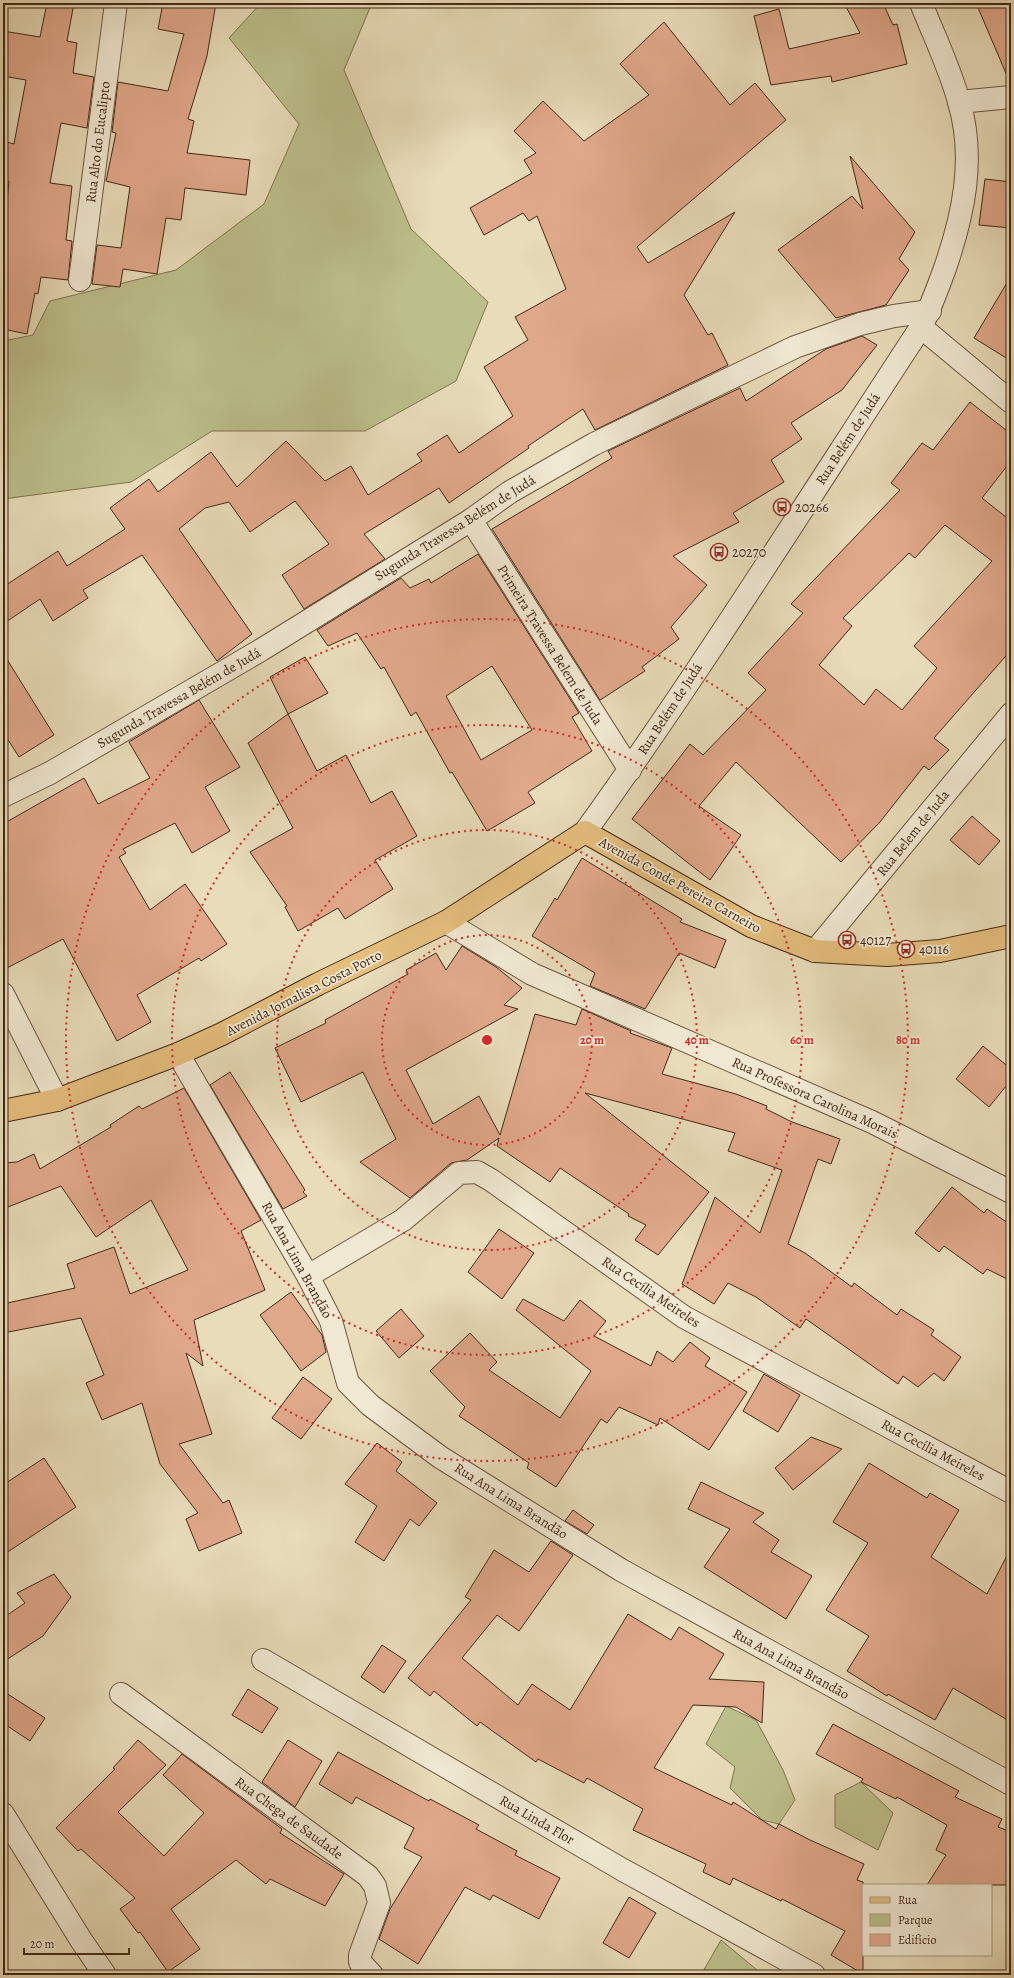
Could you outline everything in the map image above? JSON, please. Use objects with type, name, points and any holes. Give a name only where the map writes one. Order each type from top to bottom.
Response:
[{"type":"main road","name":"Avenida Conde Pereira Carneiro","points":[[585,832],[751,926],[815,952],[887,955],[940,951],[1011,936]]},
{"type":"main road","name":"Avenida Jornalista Costa Porto","points":[[3,1111],[57,1100],[178,1054],[222,1034],[318,984],[446,922],[585,832]]},
{"type":"street","name":"Rua Alto do Eucalipto","points":[[80,280],[116,3]]},
{"type":"street","name":"Rua Belém de Judá","points":[[585,832],[630,770],[925,319],[954,242],[965,194],[967,164],[960,102],[921,3]]},
{"type":"street","points":[[960,102],[1011,97]]},
{"type":"street","name":"Sugunda Travessa Belém de Judá","points":[[3,796],[50,773],[261,650],[471,520],[510,492],[594,444],[795,347],[860,324],[894,316],[925,319]]},
{"type":"street","points":[[925,319],[1011,402]]},
{"type":"street","name":"Primeira Travessa Belem de Juda","points":[[471,520],[630,770]]},
{"type":"street","name":"Rua Belem de Juda","points":[[815,952],[1011,714]]},
{"type":"street","name":"Rua Professora Carolina Morais","points":[[446,922],[532,974],[872,1122],[1011,1192]]},
{"type":"street","points":[[3,994],[57,1100]]},
{"type":"street","name":"Rua Ana Lima Brandão","points":[[178,1054],[308,1276],[331,1321],[348,1384],[370,1405],[440,1457],[621,1570],[1011,1784]]},
{"type":"street","name":"Rua Cecília Meireles","points":[[308,1276],[403,1220],[459,1173],[477,1172],[491,1180],[684,1317],[1011,1492]]},
{"type":"street","name":"Rua Linda Flor","points":[[263,1660],[623,1870],[814,1975]]},
{"type":"street","name":"Rua Chega de Saudade","points":[[121,1694],[368,1876],[375,1886],[379,1903],[360,1955],[360,1962],[372,1975]]},
{"type":"street","points":[[3,1814],[81,1940],[106,1975]]},
{"type":"green space","points":[[261,3],[372,3],[344,70],[411,229],[488,302],[456,381],[365,431],[212,431],[131,482],[3,499],[3,341],[33,335],[50,301],[176,270],[264,204],[299,124],[229,38]]},
{"type":"green space","points":[[726,1706],[756,1720],[783,1770],[795,1800],[779,1824],[762,1820],[730,1788],[735,1767],[706,1744]]},
{"type":"green space","points":[[861,1782],[893,1813],[878,1850],[835,1827],[835,1795]]},
{"type":"green space","points":[[721,1940],[757,1970],[754,1975],[701,1975]]},
{"type":"building","points":[[47,3],[74,3],[67,41],[77,43],[73,73],[94,77],[87,128],[61,123],[50,183],[72,186],[66,240],[72,241],[68,280],[41,277],[38,294],[35,293],[27,334],[3,329],[3,240],[9,181],[3,179],[3,141],[14,144],[26,80],[3,76],[3,31],[40,37]]},
{"type":"building","points":[[163,3],[216,3],[207,56],[188,119],[194,121],[187,153],[250,160],[246,195],[185,188],[181,220],[166,218],[157,274],[123,269],[120,287],[92,284],[97,245],[121,248],[130,187],[106,181],[116,133],[112,132],[118,82],[168,91],[184,34],[158,29]]},
{"type":"building","points":[[844,3],[883,3],[893,25],[897,24],[907,64],[832,82],[831,76],[771,85],[754,16],[779,9],[789,49],[860,33]]},
{"type":"building","points":[[976,3],[1011,3],[1011,85]]},
{"type":"building","points":[[664,22],[730,105],[755,83],[786,120],[637,247],[648,263],[735,212],[684,295],[708,335],[712,333],[728,365],[595,430],[583,409],[528,446],[529,448],[449,503],[439,488],[364,534],[385,559],[304,609],[282,575],[329,544],[295,501],[250,532],[229,502],[205,508],[179,529],[252,634],[217,661],[142,555],[83,590],[88,598],[53,621],[40,599],[3,624],[3,587],[58,551],[67,566],[125,529],[110,508],[149,479],[158,492],[211,452],[237,487],[286,441],[325,481],[351,466],[368,495],[422,461],[417,454],[447,435],[459,453],[513,416],[484,367],[528,340],[515,317],[566,289],[537,216],[529,221],[523,213],[484,235],[470,208],[532,173],[524,160],[536,153],[514,131],[543,101],[584,141],[649,95],[620,64]]},
{"type":"building","points":[[850,156],[915,232],[899,259],[909,270],[886,305],[836,318],[778,250],[852,196],[863,209]]},
{"type":"building","points":[[985,179],[1011,182],[1011,228],[979,225]]},
{"type":"building","points":[[1011,276],[1011,361],[974,338]]},
{"type":"building","points":[[862,336],[877,345],[842,390],[791,423],[802,439],[771,460],[784,482],[733,513],[739,522],[673,556],[707,585],[671,627],[679,639],[642,667],[645,671],[600,700],[492,529],[612,458],[608,451],[740,388],[746,401],[826,349]]},
{"type":"building","points":[[970,402],[1011,434],[1011,461],[982,498],[1011,521],[1011,650],[934,738],[949,750],[929,770],[924,766],[880,822],[841,862],[736,762],[699,806],[741,835],[710,880],[632,819],[690,744],[703,755],[766,690],[748,673],[803,613],[791,604],[900,490],[891,483],[922,443],[933,450]],"holes":[[[945,525],[992,561],[914,646],[937,668],[902,710],[876,689],[864,705],[819,665],[852,626],[843,618],[909,553],[915,558]]]},
{"type":"building","points":[[478,554],[579,713],[572,717],[592,751],[528,792],[535,803],[487,831],[452,772],[450,773],[416,712],[411,716],[384,667],[381,669],[357,633],[328,646],[317,630],[401,578],[410,588],[429,579],[431,583]],"holes":[[[492,666],[532,730],[481,760],[446,696]]]},
{"type":"building","points":[[3,653],[54,735],[19,757],[3,732]]},
{"type":"building","points":[[305,657],[328,693],[288,714],[270,677]]},
{"type":"building","points":[[199,700],[240,767],[205,787],[230,831],[192,853],[175,823],[123,849],[126,853],[119,857],[150,910],[185,884],[227,944],[201,961],[199,958],[137,995],[151,1022],[117,1041],[63,939],[3,970],[3,824],[84,778],[98,804],[150,778],[129,742]]},
{"type":"building","points":[[288,714],[317,771],[346,755],[371,803],[392,791],[417,836],[375,860],[393,889],[345,919],[338,908],[298,931],[285,907],[287,906],[250,852],[293,828],[248,743]]},
{"type":"building","points":[[972,816],[1000,841],[979,865],[950,840]]},
{"type":"building","points":[[582,858],[682,919],[680,922],[726,940],[715,968],[679,953],[645,1009],[590,986],[595,973],[532,936],[555,898],[557,900]]},
{"type":"building","points":[[462,946],[496,967],[522,988],[504,1005],[518,1009],[406,1070],[433,1124],[479,1096],[500,1135],[535,1014],[576,1025],[582,1009],[631,1031],[630,1033],[672,1048],[662,1074],[736,1094],[767,1106],[766,1109],[792,1122],[840,1139],[831,1164],[818,1159],[788,1244],[805,1253],[852,1287],[854,1283],[897,1315],[901,1309],[934,1330],[931,1335],[961,1357],[944,1381],[934,1373],[918,1387],[903,1376],[898,1384],[806,1319],[800,1328],[756,1297],[728,1283],[714,1304],[682,1284],[715,1197],[760,1233],[782,1170],[728,1151],[735,1133],[585,1093],[709,1192],[658,1255],[635,1240],[646,1225],[628,1216],[629,1214],[560,1168],[550,1182],[497,1146],[499,1138],[467,1160],[451,1163],[410,1198],[360,1162],[396,1139],[363,1072],[301,1102],[275,1048],[326,1023],[325,1020],[408,974],[406,970],[436,953],[446,970]]},
{"type":"building","points":[[983,1046],[1011,1069],[1011,1080],[989,1107],[956,1079]]},
{"type":"building","points":[[230,1072],[305,1190],[303,1192],[307,1196],[283,1209],[210,1085]]},
{"type":"building","points":[[184,1088],[261,1220],[241,1231],[265,1290],[194,1320],[203,1366],[186,1353],[212,1434],[179,1444],[223,1503],[229,1500],[242,1533],[199,1551],[186,1519],[198,1513],[160,1464],[142,1403],[102,1420],[86,1383],[104,1375],[81,1318],[3,1333],[3,1304],[75,1288],[67,1264],[114,1247],[130,1294],[188,1270],[151,1200],[96,1237],[61,1186],[3,1209],[3,1163],[17,1162],[34,1154],[40,1169],[111,1127],[110,1125],[139,1106],[142,1109]]},
{"type":"building","points":[[952,1187],[984,1213],[987,1209],[1011,1225],[1011,1281],[987,1269],[983,1274],[944,1246],[939,1252],[915,1233]]},
{"type":"building","points":[[499,1229],[534,1253],[502,1299],[468,1272]]},
{"type":"building","points":[[291,1292],[322,1335],[326,1352],[301,1371],[260,1315]]},
{"type":"building","points":[[523,1299],[564,1321],[580,1300],[606,1321],[594,1336],[651,1366],[657,1351],[673,1362],[690,1342],[710,1358],[705,1366],[747,1392],[709,1450],[660,1418],[658,1425],[619,1407],[607,1423],[601,1419],[556,1487],[527,1468],[529,1463],[459,1416],[465,1407],[430,1371],[470,1333],[497,1362],[489,1370],[560,1418],[591,1371],[516,1310]]},
{"type":"building","points":[[401,1309],[424,1336],[399,1358],[376,1331]]},
{"type":"building","points":[[764,1374],[800,1395],[778,1432],[743,1411]]},
{"type":"building","points":[[303,1377],[332,1399],[301,1439],[272,1418]]},
{"type":"building","points":[[811,1437],[842,1449],[793,1490],[775,1468]]},
{"type":"building","points":[[377,1443],[402,1462],[396,1471],[437,1503],[419,1526],[410,1519],[384,1561],[355,1542],[377,1506],[345,1484]]},
{"type":"building","points":[[44,1458],[76,1507],[3,1555],[3,1485]]},
{"type":"building","points":[[869,1463],[927,1498],[930,1493],[959,1510],[931,1557],[987,1594],[1011,1548],[1011,1722],[953,1688],[935,1720],[888,1694],[887,1696],[847,1671],[869,1636],[826,1610],[868,1543],[833,1522]]},
{"type":"building","points":[[701,1482],[764,1513],[753,1522],[779,1540],[771,1552],[812,1576],[786,1619],[704,1567],[730,1529],[688,1509]]},
{"type":"building","points":[[573,1510],[594,1525],[587,1534],[565,1521]]},
{"type":"building","points":[[551,1541],[573,1555],[519,1631],[497,1615],[462,1658],[518,1705],[532,1684],[570,1710],[628,1614],[671,1640],[679,1627],[724,1654],[709,1679],[764,1682],[762,1723],[736,1707],[693,1705],[654,1768],[732,1805],[733,1802],[776,1829],[779,1824],[810,1840],[864,1864],[857,1880],[863,1882],[863,1974],[831,1955],[845,1931],[782,1899],[781,1901],[733,1878],[730,1885],[703,1872],[706,1864],[633,1830],[643,1809],[587,1778],[584,1783],[538,1759],[536,1762],[480,1722],[477,1726],[434,1691],[430,1696],[408,1678],[471,1600],[465,1597],[494,1550],[529,1572]]},
{"type":"building","points":[[54,1574],[71,1597],[43,1636],[3,1662],[3,1618],[25,1603],[17,1593]]},
{"type":"building","points":[[382,1645],[406,1661],[384,1693],[361,1677]]},
{"type":"building","points":[[248,1689],[278,1708],[262,1733],[232,1715]]},
{"type":"building","points":[[3,1691],[45,1718],[30,1741],[3,1723]]},
{"type":"building","points":[[833,1724],[959,1791],[955,1797],[1002,1819],[998,1827],[1011,1832],[1011,1885],[928,1884],[946,1855],[936,1850],[947,1825],[897,1797],[896,1799],[861,1782],[863,1779],[816,1754]]},
{"type":"building","points":[[138,1740],[166,1765],[118,1812],[164,1856],[204,1813],[163,1775],[182,1754],[282,1829],[280,1833],[344,1874],[325,1906],[270,1879],[266,1884],[236,1860],[171,1909],[200,1949],[168,1972],[140,1932],[138,1933],[120,1909],[135,1898],[81,1849],[78,1851],[56,1828],[115,1769],[113,1768]]},
{"type":"building","points":[[288,1740],[322,1761],[295,1807],[262,1782]]},
{"type":"building","points":[[338,1752],[429,1801],[430,1799],[479,1825],[476,1829],[517,1851],[515,1855],[560,1878],[539,1919],[493,1895],[490,1900],[465,1887],[418,1964],[379,1939],[390,1909],[422,1857],[404,1848],[414,1828],[356,1797],[352,1804],[319,1784]]},
{"type":"building","points":[[629,1897],[656,1913],[629,1958],[603,1943]]},
{"type":"place","name":"20266","points":[[782,507]]},
{"type":"place","name":"20270","points":[[719,552]]},
{"type":"place","name":"40127","points":[[847,940]]},
{"type":"place","name":"40116","points":[[906,949]]}]
